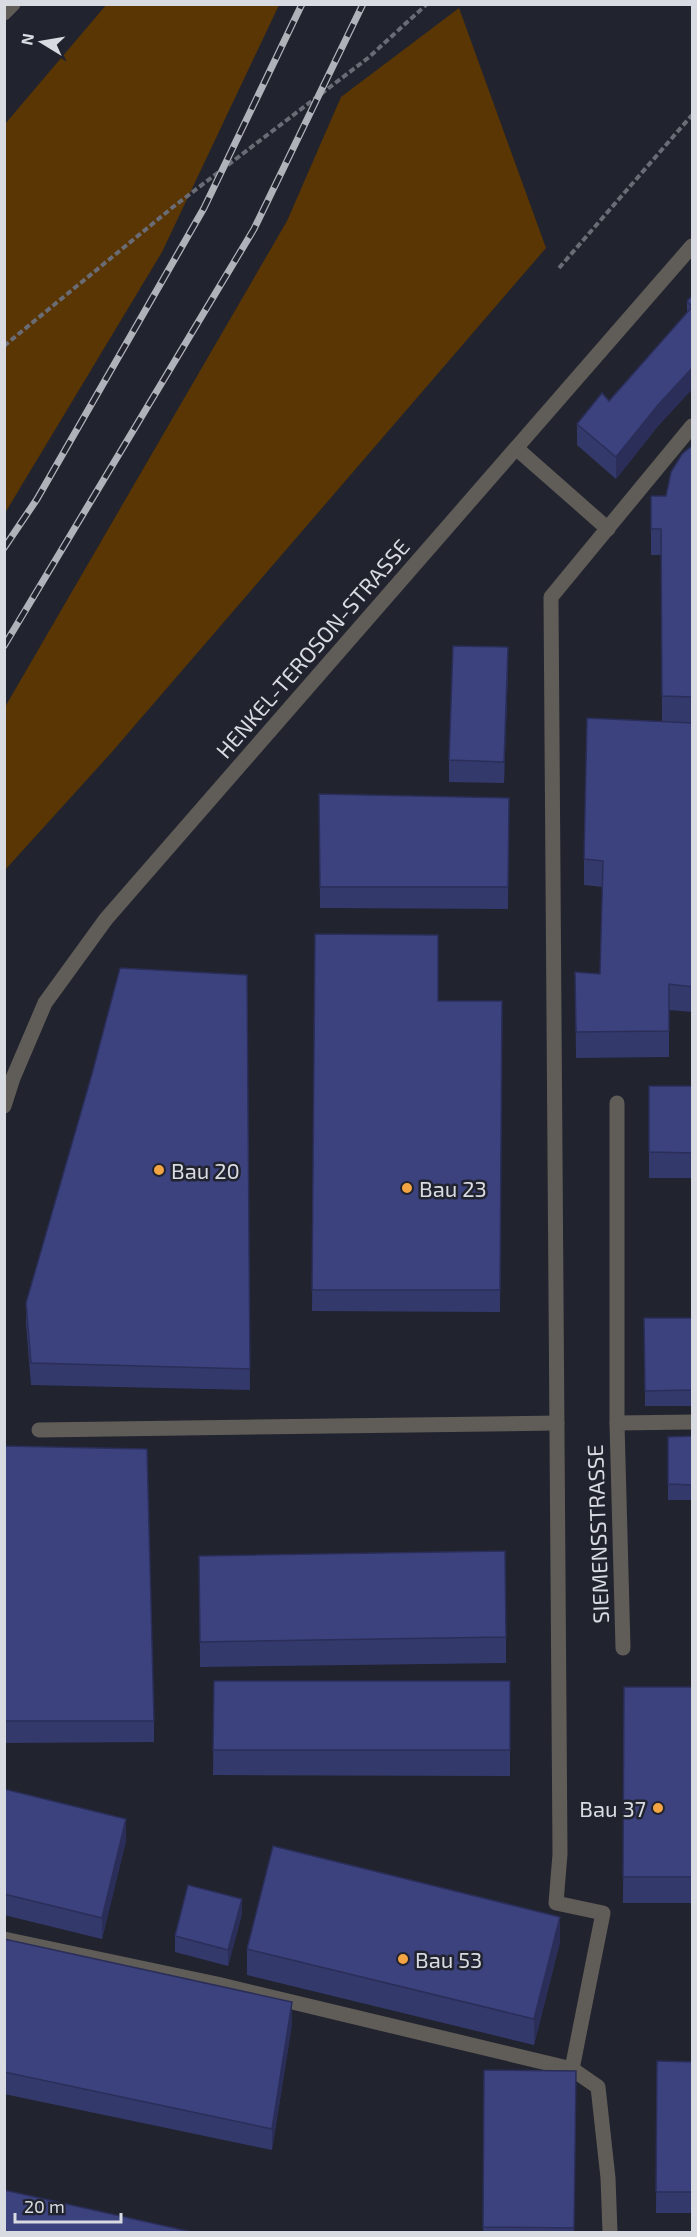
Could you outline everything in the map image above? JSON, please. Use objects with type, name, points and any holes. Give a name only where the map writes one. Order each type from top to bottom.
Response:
[{"type":"street","points":[[4,13],[13,4]]},
{"type":"street","name":"HENKEL-TEROSON-STRASSE","points":[[4,1106],[9,1079],[45,1003],[106,919],[693,246]]},
{"type":"street","points":[[572,2069],[603,1913],[556,1904],[560,1854],[551,597],[693,426]]},
{"type":"street","points":[[516,448],[608,528]]},
{"type":"street","points":[[617,1103],[617,1423]]},
{"type":"street","name":"SIEMENSSTRASSE","points":[[623,1648],[617,1423],[693,1422]]},
{"type":"street","points":[[39,1430],[557,1423]]},
{"type":"street","points":[[4,1939],[217,1984],[572,2069],[598,2087],[608,2178],[610,2232]]},
{"type":"path","points":[[4,346],[173,207],[368,58],[427,4]]},
{"type":"path","points":[[559,268],[693,115]]},
{"type":"shaded area","points":[[107,4],[279,5],[162,252],[5,513],[5,124]]},
{"type":"shaded area","points":[[459,8],[546,248],[111,753],[5,870],[5,707],[287,221],[341,97]]},
{"type":"building","points":[[693,295],[693,367],[658,405],[616,457],[577,424],[602,393],[609,401],[692,307],[687,301]]},
{"type":"building","points":[[693,445],[693,697],[662,696],[661,529],[651,529],[651,496],[666,496],[671,472],[682,454]]},
{"type":"building","points":[[453,646],[508,647],[504,762],[449,760]]},
{"type":"building","points":[[587,718],[693,723],[693,987],[669,984],[669,1031],[576,1032],[575,972],[600,974],[603,861],[584,859]]},
{"type":"building","points":[[319,794],[509,798],[508,887],[320,887]]},
{"type":"building","name":"Bau 23","points":[[315,934],[438,935],[438,1001],[502,1001],[500,1290],[312,1290]]},
{"type":"building","name":"Bau 20","points":[[120,968],[247,975],[250,1369],[31,1363],[26,1303]]},
{"type":"building","points":[[649,1086],[693,1086],[693,1153],[649,1152]]},
{"type":"building","points":[[644,1318],[693,1318],[693,1390],[645,1391]]},
{"type":"building","points":[[693,1436],[693,1485],[668,1484],[668,1437]]},
{"type":"building","points":[[4,1446],[147,1449],[154,1721],[4,1721]]},
{"type":"building","points":[[505,1551],[506,1637],[200,1642],[199,1556]]},
{"type":"building","points":[[214,1681],[510,1681],[510,1750],[213,1750]]},
{"type":"building","name":"Bau 37","points":[[624,1687],[693,1687],[693,1877],[623,1877]]},
{"type":"building","points":[[4,1789],[126,1819],[102,1918],[4,1894]]},
{"type":"building","name":"Bau 53","points":[[273,1846],[560,1917],[534,2019],[247,1949]]},
{"type":"building","points":[[188,1885],[242,1899],[228,1950],[175,1936]]},
{"type":"building","points":[[4,1939],[292,2002],[272,2129],[4,2072]]},
{"type":"building","points":[[657,2061],[693,2062],[693,2192],[656,2192]]},
{"type":"building","points":[[484,2070],[576,2071],[574,2228],[483,2227]]},
{"type":"building","points":[[4,2190],[192,2232],[4,2232]]},
{"type":"railway","points":[[4,548],[37,499],[204,208],[302,4]]},
{"type":"railway","points":[[4,646],[254,229],[363,4]]},
{"type":"place","name":"Bau 20","points":[[159,1170]]},
{"type":"place","name":"Bau 23","points":[[407,1188]]},
{"type":"place","name":"Bau 37","points":[[658,1808]]},
{"type":"place","name":"Bau 53","points":[[403,1959]]}]
